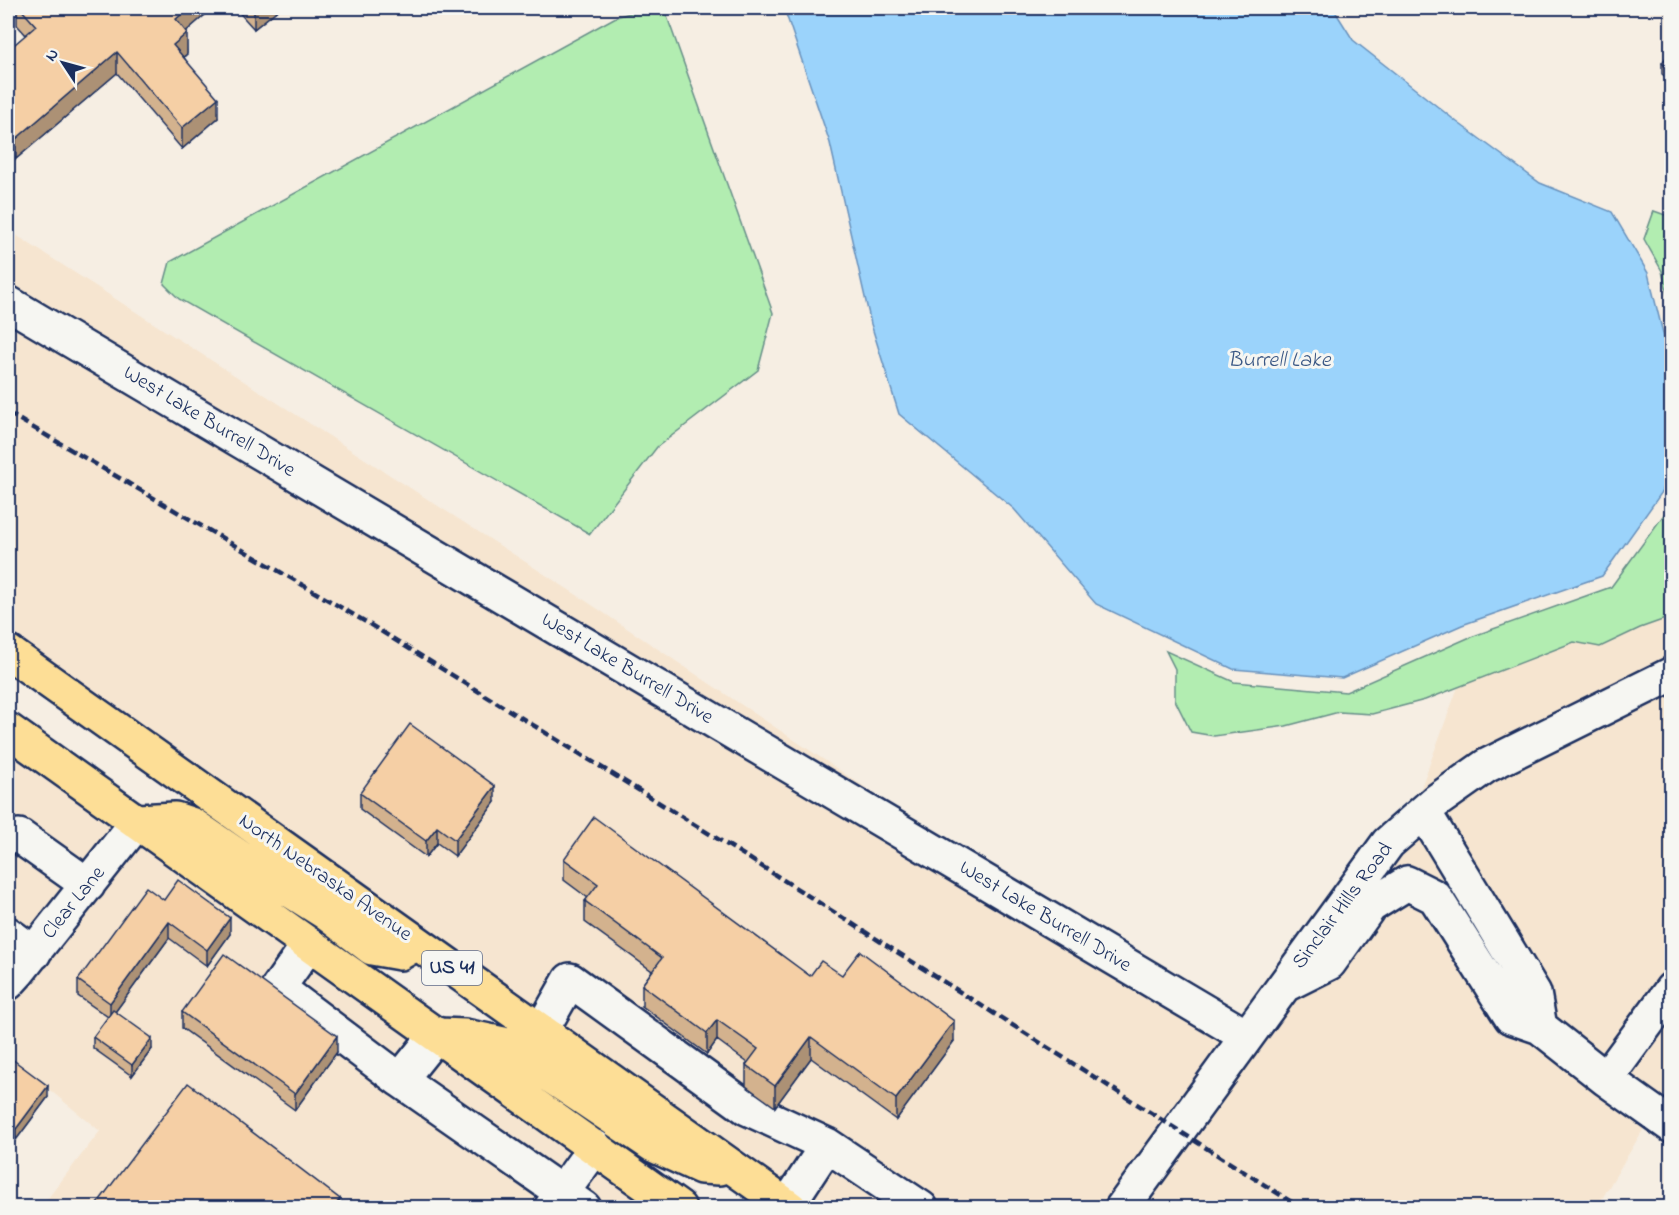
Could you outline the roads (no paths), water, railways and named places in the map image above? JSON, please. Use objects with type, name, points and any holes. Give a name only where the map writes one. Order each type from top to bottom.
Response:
[{"type":"main road","name":"North Nebraska Avenue","points":[[8,652],[788,1207]]},
{"type":"main road","points":[[8,730],[679,1208]]},
{"type":"main road","points":[[138,821],[175,819],[193,825],[326,913],[372,948],[400,953],[417,943]]},
{"type":"main road","points":[[436,1034],[465,1036],[503,1044],[653,1145],[701,1167],[734,1168]]},
{"type":"street","name":"West Lake Burrell Drive","points":[[8,303],[1246,1036]]},
{"type":"street","name":"Sinclair Hills Road","points":[[1127,1206],[1246,1036],[1388,843],[1424,812],[1486,766],[1671,674]]},
{"type":"street","points":[[1424,812],[1534,993],[1540,1027]]},
{"type":"street","name":"Clear Lane","points":[[8,983],[138,821]]},
{"type":"street","points":[[19,836],[88,885]]},
{"type":"street","points":[[1282,986],[1329,963],[1370,906],[1407,883],[1435,897],[1511,1017],[1540,1027],[1671,1126]]},
{"type":"street","points":[[8,934],[34,953]]},
{"type":"street","points":[[309,944],[278,988],[566,1203],[595,1147]]},
{"type":"street","points":[[541,1031],[570,980],[747,1108],[827,1145],[921,1208]]},
{"type":"street","points":[[1606,1079],[1671,989]]},
{"type":"street","points":[[400,1080],[436,1034]]},
{"type":"street","points":[[788,1207],[827,1145]]},
{"type":"water","name":"Burrell Lake","points":[[784,8],[1333,8],[1353,40],[1457,122],[1540,183],[1612,212],[1648,273],[1672,369],[1671,467],[1662,492],[1602,576],[1462,625],[1342,678],[1233,669],[1096,604],[1014,509],[899,414],[871,324],[830,143]]},
{"type":"railway","points":[[8,413],[366,622],[747,857],[1301,1208]]}]
